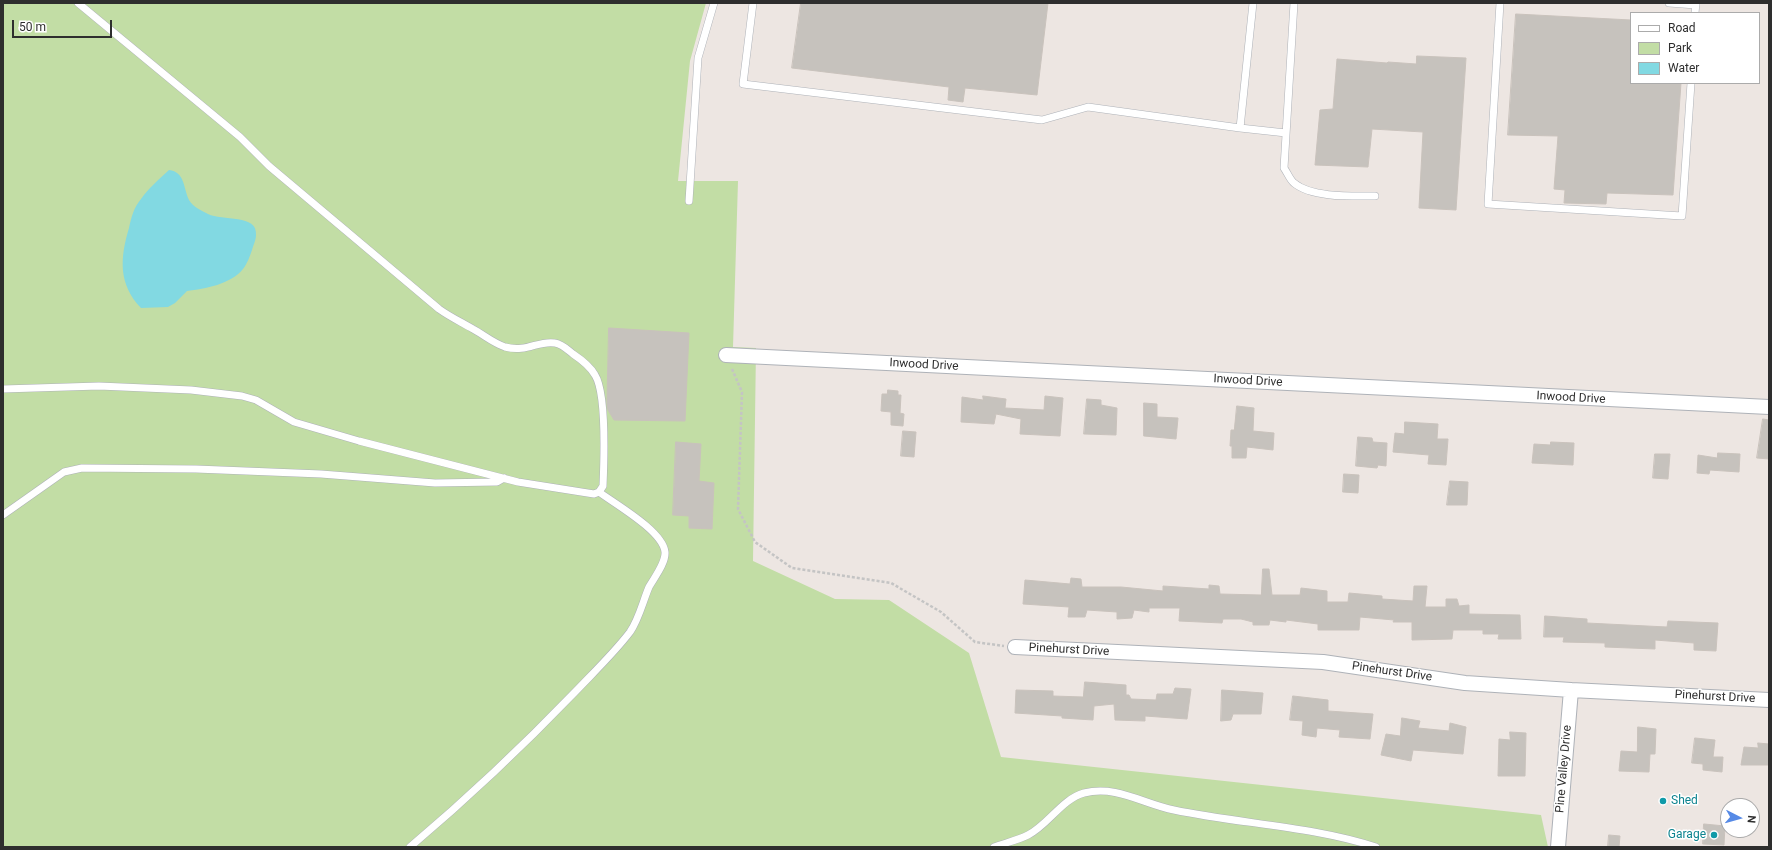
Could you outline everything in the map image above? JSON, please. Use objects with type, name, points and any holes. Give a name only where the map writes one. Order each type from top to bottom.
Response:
[{"type":"street","name":"Inwood Drive","points":[[726,355],[1769,407]]},
{"type":"street","name":"Pinehurst Drive","points":[[1016,647],[1322,662],[1465,683],[1769,700]]},
{"type":"street","name":"Pine Valley Drive","points":[[1558,847],[1571,690]]},
{"type":"lane","points":[[3,390],[41,387],[120,387],[210,392],[242,396],[256,400],[294,422],[385,448],[504,478],[557,489],[594,494],[599,492],[603,486],[602,399],[597,379],[585,362],[558,343],[546,342],[519,349],[495,343],[439,309],[269,166],[240,137],[78,3]]},
{"type":"lane","points":[[689,201],[698,58],[714,3]]},
{"type":"lane","points":[[753,3],[743,84],[1042,120],[1088,107],[1286,133]]},
{"type":"lane","points":[[1240,128],[1253,3]]},
{"type":"lane","points":[[1294,3],[1284,168],[1294,183],[1311,192],[1346,196],[1376,196]]},
{"type":"lane","points":[[1500,3],[1488,204],[1682,216],[1691,84]]},
{"type":"lane","points":[[1670,3],[1696,4]]},
{"type":"lane","points":[[3,515],[64,472],[82,468],[212,469],[321,474],[435,483],[497,482],[504,478]]},
{"type":"lane","points":[[410,847],[474,791],[542,726],[631,630],[645,595],[662,562],[665,552],[660,540],[647,527],[599,492]]},
{"type":"lane","points":[[994,847],[1029,835],[1072,799],[1082,794],[1106,791],[1123,793],[1173,810],[1353,839],[1376,847]]},
{"type":"path","points":[[726,355],[742,392],[738,509],[755,542],[792,568],[891,583],[941,612],[975,642],[1016,647]]},
{"type":"green space","points":[[3,3],[706,3],[690,61],[678,181],[738,181],[733,347],[756,348],[753,561],[835,599],[889,600],[969,653],[1001,757],[1541,815],[1548,847],[3,847]]},
{"type":"water","points":[[169,170],[174,171],[181,177],[189,200],[195,207],[214,216],[238,219],[251,224],[255,228],[256,239],[246,265],[232,278],[217,285],[187,291],[175,303],[168,307],[141,308],[128,290],[125,280],[123,260],[126,239],[136,206],[150,188]]},
{"type":"building","points":[[801,3],[1048,3],[1037,95],[965,88],[963,102],[948,100],[949,87],[792,68]]},
{"type":"building","points":[[1516,14],[1630,20],[1630,84],[1681,84],[1673,195],[1607,193],[1606,204],[1564,203],[1565,190],[1554,189],[1558,136],[1508,135]]},
{"type":"building","points":[[1417,56],[1466,58],[1456,210],[1419,208],[1423,132],[1372,129],[1368,167],[1315,165],[1320,110],[1333,109],[1337,59],[1416,64]]},
{"type":"building","points":[[609,328],[689,333],[685,421],[614,420],[608,410],[607,404]]},
{"type":"building","points":[[888,390],[898,391],[898,395],[901,395],[900,413],[904,414],[903,426],[891,425],[891,412],[881,411],[882,394],[887,394]]},
{"type":"building","points":[[983,396],[1006,399],[1005,408],[1044,410],[1045,396],[1063,398],[1060,436],[1020,434],[1021,419],[996,414],[994,424],[961,422],[962,397],[983,400]]},
{"type":"building","points":[[1087,399],[1101,400],[1101,405],[1117,408],[1116,435],[1084,434]]},
{"type":"building","points":[[1144,403],[1157,404],[1157,417],[1178,418],[1176,439],[1144,436]]},
{"type":"building","points":[[1237,406],[1254,408],[1253,431],[1274,433],[1273,450],[1247,447],[1246,458],[1232,458],[1232,446],[1230,446],[1231,430],[1234,430]]},
{"type":"building","points":[[1763,419],[1769,420],[1769,459],[1757,458]]},
{"type":"building","points":[[1405,422],[1438,424],[1437,439],[1448,439],[1446,465],[1428,464],[1429,455],[1393,452],[1395,433],[1404,434]]},
{"type":"building","points":[[903,431],[916,432],[914,457],[901,456]]},
{"type":"building","points":[[1358,437],[1372,438],[1373,442],[1387,443],[1386,466],[1378,465],[1377,468],[1356,466]]},
{"type":"building","points":[[676,442],[701,444],[699,481],[714,483],[712,529],[689,528],[689,516],[673,515]]},
{"type":"building","points":[[1551,442],[1574,443],[1573,465],[1532,463],[1534,444],[1550,445]]},
{"type":"building","points":[[1718,453],[1740,454],[1739,472],[1710,470],[1709,474],[1697,473],[1698,455],[1717,458]]},
{"type":"building","points":[[1655,454],[1670,454],[1668,479],[1653,478]]},
{"type":"building","points":[[1344,474],[1359,475],[1358,493],[1343,492]]},
{"type":"building","points":[[1450,481],[1468,482],[1467,505],[1447,505]]},
{"type":"building","points":[[1263,569],[1269,569],[1272,595],[1300,595],[1301,588],[1327,591],[1327,602],[1348,602],[1349,593],[1382,596],[1382,599],[1413,601],[1414,586],[1427,586],[1425,607],[1446,607],[1446,599],[1457,599],[1459,606],[1469,605],[1469,614],[1520,615],[1521,639],[1498,639],[1499,634],[1483,634],[1483,630],[1453,630],[1452,639],[1412,640],[1412,622],[1393,622],[1394,620],[1360,617],[1359,630],[1318,630],[1318,624],[1286,620],[1286,622],[1270,620],[1269,625],[1253,625],[1253,622],[1241,619],[1223,619],[1222,623],[1179,621],[1180,608],[1149,608],[1149,612],[1134,610],[1132,618],[1117,619],[1117,612],[1087,610],[1085,617],[1068,617],[1069,607],[1023,604],[1025,580],[1070,584],[1071,578],[1081,579],[1082,587],[1121,587],[1163,591],[1163,586],[1209,589],[1209,585],[1219,586],[1220,594],[1261,595]]},
{"type":"building","points":[[1545,616],[1587,619],[1587,623],[1667,627],[1668,621],[1718,623],[1716,651],[1694,650],[1694,643],[1655,640],[1655,649],[1605,647],[1605,643],[1563,642],[1564,637],[1544,637]]},
{"type":"building","points":[[1085,682],[1126,685],[1126,695],[1129,695],[1131,699],[1156,700],[1157,694],[1173,694],[1175,688],[1191,689],[1187,719],[1145,716],[1145,721],[1115,720],[1114,704],[1094,706],[1093,720],[1062,718],[1062,716],[1015,713],[1016,690],[1053,691],[1053,696],[1083,697]]},
{"type":"building","points":[[1222,690],[1263,693],[1261,714],[1233,714],[1231,720],[1221,721]]},
{"type":"building","points":[[1293,696],[1328,700],[1328,711],[1373,714],[1370,739],[1339,737],[1340,730],[1317,728],[1316,737],[1302,735],[1303,721],[1290,720]]},
{"type":"building","points":[[1402,718],[1420,721],[1418,728],[1449,731],[1450,723],[1466,727],[1463,754],[1413,750],[1411,761],[1381,755],[1386,734],[1400,736]]},
{"type":"building","points":[[1638,727],[1656,729],[1655,754],[1650,754],[1649,772],[1619,771],[1621,751],[1637,752]]},
{"type":"building","points":[[1510,732],[1526,733],[1525,776],[1498,776],[1499,739],[1510,740]]},
{"type":"building","points":[[1695,738],[1715,740],[1713,757],[1723,757],[1722,772],[1703,770],[1703,764],[1692,763]]},
{"type":"building","points":[[1758,743],[1769,744],[1769,765],[1741,765],[1744,747],[1758,748]]},
{"type":"building","name":"Garage","points":[[1704,824],[1720,826],[1720,838],[1724,838],[1724,845],[1703,844]]},
{"type":"building","points":[[1609,835],[1620,836],[1619,847],[1608,847]]},
{"type":"place","name":"Shed","points":[[1663,801]]},
{"type":"place","name":"Garage","points":[[1714,835]]}]
